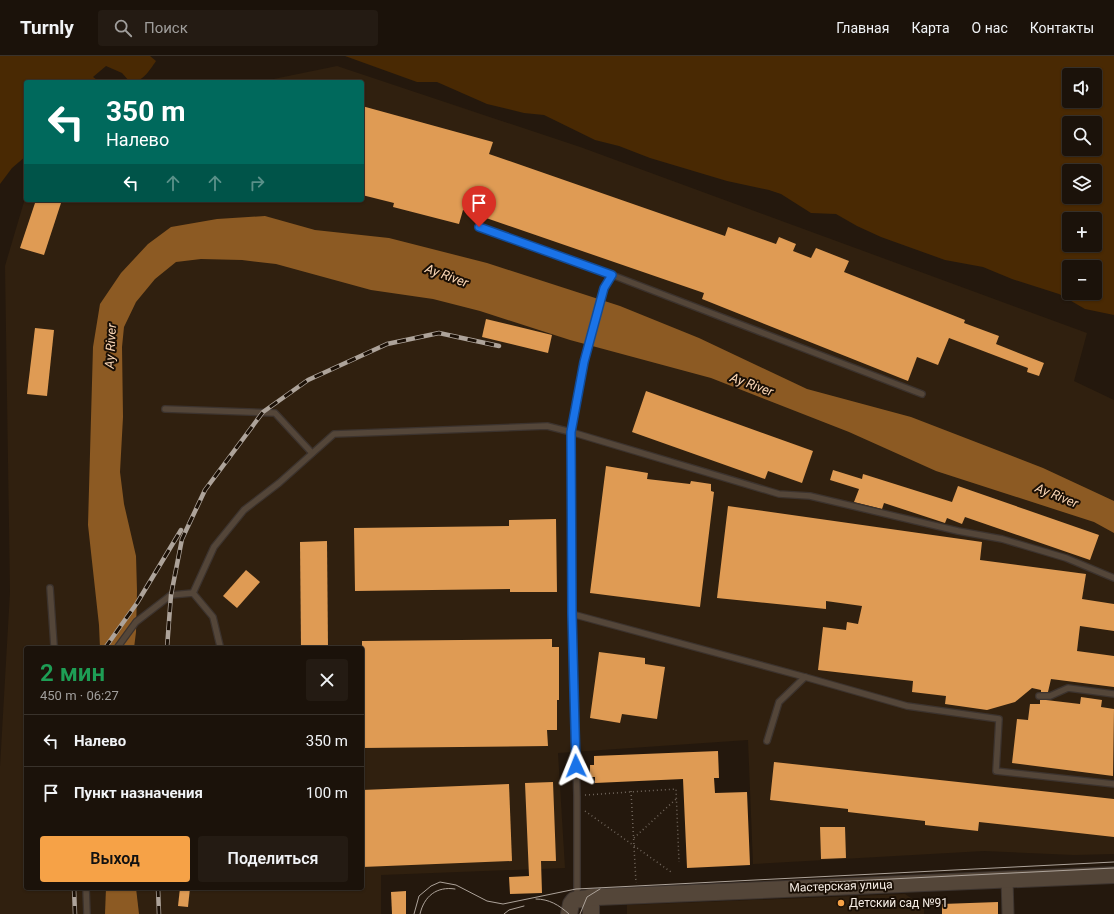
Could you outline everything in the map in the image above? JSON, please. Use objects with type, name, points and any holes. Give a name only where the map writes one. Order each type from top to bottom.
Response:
[{"type":"main road","name":"Мастерская улица","points":[[577,903],[635,895],[1114,875]]},
{"type":"main road","points":[[577,903],[592,914]]},
{"type":"street","points":[[1007,879],[1008,914]]},
{"type":"lane","points":[[479,227],[612,275],[922,394]]},
{"type":"lane","points":[[577,903],[577,796],[572,614],[571,432],[584,362],[604,288],[612,275]]},
{"type":"lane","points":[[165,409],[275,413],[312,453]]},
{"type":"lane","points":[[193,593],[214,547],[244,510],[279,483],[334,434],[547,426],[779,494],[810,496],[958,531],[1002,539],[1066,558],[1114,578]]},
{"type":"lane","points":[[50,588],[54,646]]},
{"type":"lane","points":[[118,646],[136,622],[171,594],[193,593]]},
{"type":"lane","points":[[193,593],[213,617],[220,646]]},
{"type":"lane","points":[[572,614],[907,706],[999,719],[996,771],[1114,784]]},
{"type":"lane","points":[[767,741],[779,702],[805,677]]},
{"type":"lane","points":[[1039,696],[1050,696],[1068,688],[1114,694]]},
{"type":"lane","points":[[86,890],[87,914]]},
{"type":"path","points":[[577,796],[676,789],[679,862]]},
{"type":"path","points":[[631,791],[635,895]]},
{"type":"path","points":[[634,838],[676,799]]},
{"type":"path","points":[[577,806],[671,872]]},
{"type":"shaded area","points":[[0,56],[150,56],[156,61],[139,80],[128,80],[122,73],[106,66],[93,77],[97,80],[24,80],[24,158],[12,168],[0,184]]},
{"type":"shaded area","points":[[345,56],[1114,56],[1114,315],[1085,309],[1069,300],[1102,300],[1102,260],[1062,260],[1062,296],[1012,279],[983,267],[945,260],[881,237],[836,214],[811,213],[781,194],[727,181],[650,158],[619,146],[595,140],[544,115],[524,113],[487,104],[437,82],[417,82]]},
{"type":"shaded area","points":[[337,66],[583,148],[1087,333],[1074,381],[1114,400],[1114,854],[1074,855],[984,851],[753,864],[748,740],[558,753],[565,868],[381,875],[381,914],[0,914],[0,767],[10,592],[5,266],[24,202],[364,202],[364,80],[269,80]]},
{"type":"shaded area","name":"Детский сад №91","points":[[905,894],[924,907],[924,914],[627,914],[627,905]]},
{"type":"water","name":"Ay River","points":[[265,216],[315,230],[389,238],[487,263],[620,306],[699,338],[807,389],[911,417],[1043,468],[1114,501],[1114,533],[1094,522],[936,471],[849,432],[711,378],[570,340],[480,311],[433,299],[371,290],[276,264],[242,260],[201,259],[176,262],[155,279],[136,302],[124,327],[122,347],[123,417],[120,472],[124,504],[136,556],[136,632],[134,646],[100,646],[88,525],[93,347],[100,304],[121,273],[148,244],[171,227],[217,219]]},
{"type":"water","points":[[106,890],[136,890],[139,914],[105,914]]},
{"type":"building","points":[[364,107],[493,142],[489,154],[725,236],[728,227],[776,244],[779,237],[796,244],[793,251],[811,258],[816,248],[849,261],[844,272],[965,320],[964,323],[999,336],[996,344],[1044,363],[1039,376],[1027,372],[1028,368],[949,338],[938,365],[917,357],[908,381],[702,299],[704,293],[463,210],[459,224],[393,207],[394,203],[364,196]]},
{"type":"building","points":[[35,202],[61,202],[44,255],[20,248]]},
{"type":"building","points":[[486,319],[552,335],[548,353],[482,337]]},
{"type":"building","points":[[35,328],[54,330],[47,396],[27,394]]},
{"type":"building","points":[[646,391],[813,451],[802,483],[768,471],[765,479],[632,432]]},
{"type":"building","points":[[606,466],[648,473],[647,479],[690,484],[691,481],[711,484],[711,491],[714,492],[700,607],[590,593]]},
{"type":"building","points":[[833,470],[862,479],[863,474],[952,502],[958,486],[1099,535],[1090,560],[965,517],[962,524],[947,518],[945,523],[884,503],[882,509],[854,502],[859,489],[830,480]]},
{"type":"building","points":[[728,506],[982,542],[980,560],[1086,574],[1082,599],[1114,604],[1114,631],[1080,626],[1077,651],[1114,656],[1114,687],[1051,679],[1048,692],[1041,692],[1041,690],[1032,688],[1015,702],[987,710],[945,704],[946,696],[912,692],[913,681],[818,670],[823,627],[846,630],[847,622],[858,624],[862,606],[826,601],[826,609],[717,598]]},
{"type":"building","points":[[556,519],[557,592],[510,592],[510,589],[355,591],[354,528],[509,526],[509,520]]},
{"type":"building","points":[[327,541],[328,646],[301,646],[300,542]]},
{"type":"building","points":[[246,570],[260,582],[237,608],[223,596]]},
{"type":"building","points":[[552,639],[552,647],[559,647],[559,700],[557,700],[557,730],[547,730],[548,746],[364,748],[364,646],[362,646],[362,641]]},
{"type":"building","points":[[599,652],[645,658],[645,664],[665,667],[657,719],[622,714],[620,723],[590,718]]},
{"type":"building","points":[[1081,697],[1102,700],[1101,707],[1114,709],[1113,776],[1012,763],[1017,719],[1028,720],[1030,704],[1040,704],[1040,700],[1046,700],[1080,704]]},
{"type":"building","points":[[718,751],[719,778],[714,778],[715,793],[747,792],[750,865],[687,868],[683,779],[595,783],[595,777],[590,777],[590,765],[594,765],[594,756]]},
{"type":"building","points":[[774,762],[1114,799],[1114,837],[979,822],[978,831],[925,825],[925,821],[848,812],[848,809],[770,800]]},
{"type":"building","points":[[553,782],[556,861],[541,861],[542,893],[510,894],[509,877],[529,876],[525,783]]},
{"type":"building","points":[[509,784],[512,861],[364,867],[364,790]]},
{"type":"building","points":[[820,827],[845,827],[846,858],[821,859]]},
{"type":"building","points":[[180,890],[190,890],[188,907],[178,906]]},
{"type":"building","points":[[406,891],[406,914],[392,914],[391,892]]},
{"type":"building","points":[[998,902],[998,914],[942,914],[942,904]]},
{"type":"tram line","points":[[414,914],[419,896],[431,886],[440,882],[456,885],[487,901],[503,904],[576,889],[1114,862]]},
{"type":"tram line","points":[[830,882],[1114,868]]},
{"type":"tram line","points":[[420,914],[425,902],[432,894],[442,889],[455,889]]},
{"type":"tram line","points":[[580,914],[587,897],[600,889]]},
{"type":"tram line","points":[[536,899],[554,903],[569,914]]},
{"type":"tram line","points":[[504,914],[509,910],[524,906]]},
{"type":"railway","points":[[167,646],[171,595],[182,539],[205,490],[263,412],[308,380],[387,344],[439,333],[499,346]]},
{"type":"railway","points":[[106,646],[137,603],[181,530]]},
{"type":"railway","points":[[74,890],[75,914]]},
{"type":"railway","points":[[158,890],[159,914]]},
{"type":"place","name":"Детский сад №91","points":[[841,903]]},
{"type":"route","points":[[479,227],[612,275],[604,288],[584,362],[571,432],[572,614],[576,766]]}]
